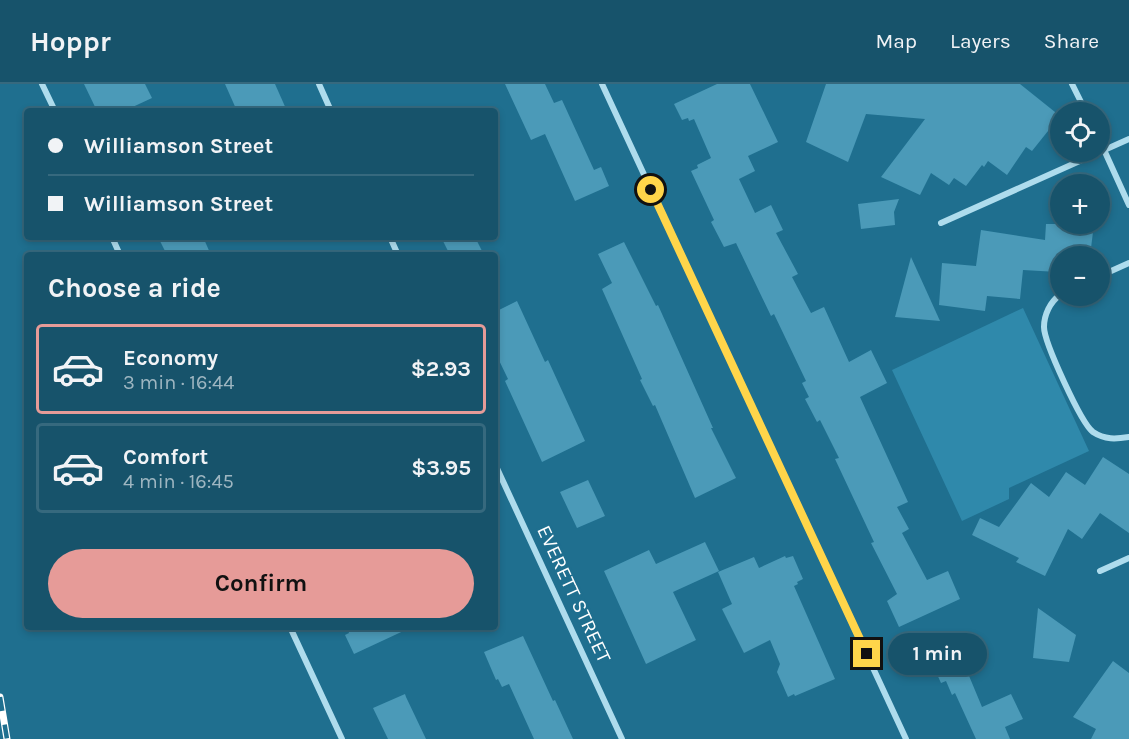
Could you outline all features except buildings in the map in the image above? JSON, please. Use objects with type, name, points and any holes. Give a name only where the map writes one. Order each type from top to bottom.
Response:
[{"type":"street","points":[[42,84],[54,108]]},
{"type":"street","points":[[319,84],[331,108]]},
{"type":"street","points":[[602,84],[906,739]]},
{"type":"street","points":[[1072,84],[1081,102]]},
{"type":"street","points":[[1110,148],[1129,139]]},
{"type":"street","points":[[941,223],[1079,162]]},
{"type":"street","points":[[1109,162],[1129,205]]},
{"type":"street","points":[[1110,272],[1129,263]]},
{"type":"street","points":[[1051,306],[1047,312],[1044,328],[1047,343],[1081,415],[1092,431],[1110,439],[1129,437]]},
{"type":"street","name":"EVERETT STREET","points":[[498,470],[622,739]]},
{"type":"street","points":[[1100,571],[1129,558]]},
{"type":"street","points":[[291,630],[342,739]]},
{"type":"shaded area","points":[[1023,308],[1089,451],[1009,488],[1009,499],[962,521],[892,370]]},
{"type":"railway","points":[[0,697],[7,739]]},
{"type":"route","points":[[651,190],[867,654]]}]
